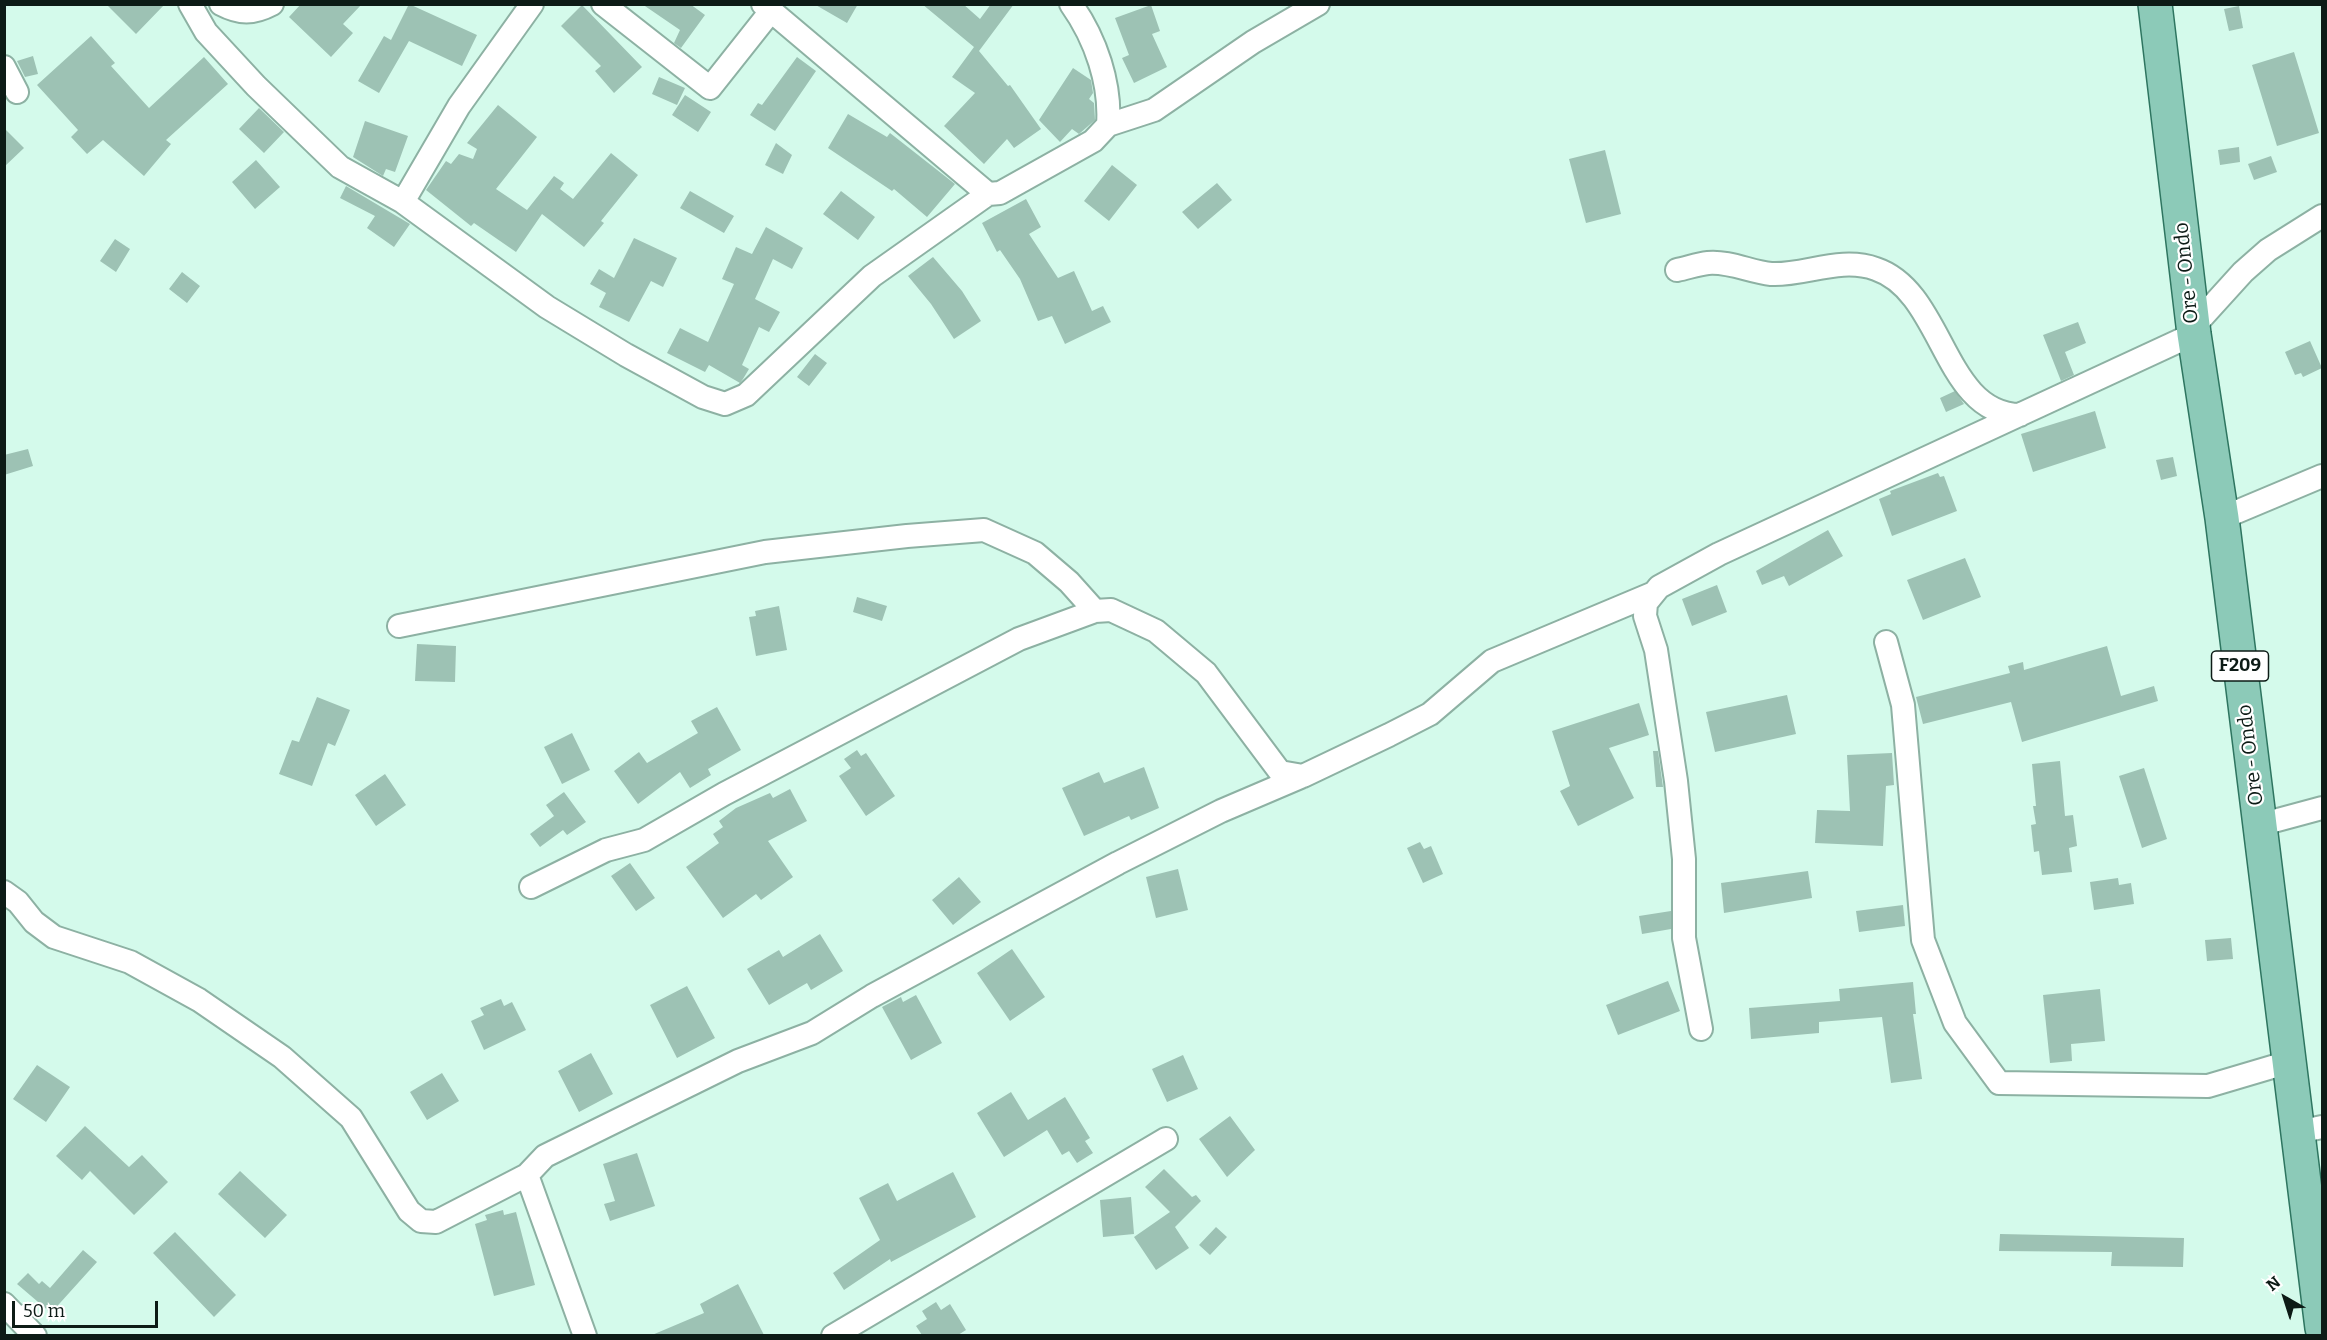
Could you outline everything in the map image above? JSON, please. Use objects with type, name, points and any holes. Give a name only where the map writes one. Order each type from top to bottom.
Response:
[{"type":"main road","name":"Ore - Ondo","points":[[2155,4],[2194,330],[2222,518],[2289,1062],[2310,1129],[2322,1328]]},
{"type":"street","points":[[190,4],[213,39],[256,86],[340,167],[403,202],[547,307],[626,355],[703,397],[725,404],[746,395],[872,276],[988,194],[1000,193],[1093,141],[1108,125],[1154,110],[1253,42],[1318,4]]},
{"type":"street","points":[[221,4],[236,12],[255,12],[272,4]]},
{"type":"street","points":[[403,202],[459,106],[532,4]]},
{"type":"street","points":[[603,4],[710,88],[767,8],[988,194]]},
{"type":"street","points":[[1071,4],[1080,17],[1100,62],[1109,100],[1108,125]]},
{"type":"street","points":[[4,67],[17,92]]},
{"type":"street","points":[[1701,1029],[1684,938],[1684,859],[1676,781],[1656,650],[1645,616],[1646,603],[1659,587],[1719,554],[2020,415],[2194,330],[2243,272],[2268,250],[2322,216]]},
{"type":"street","points":[[1677,270],[1710,262],[1773,274],[1850,265],[1876,269],[1901,283],[1921,306],[1956,372],[1970,389],[1987,404],[2005,415],[2020,415]]},
{"type":"street","points":[[2222,518],[2322,476]]},
{"type":"street","points":[[399,626],[765,552],[984,530],[1035,553],[1070,582],[1095,611]]},
{"type":"street","points":[[4,892],[18,902],[34,922],[54,937],[130,962],[199,1000],[282,1057],[351,1118],[409,1211],[421,1221],[436,1222],[527,1175],[544,1156],[738,1061],[812,1033],[872,996],[1119,863],[1221,811],[1303,776],[1430,714],[1492,662],[1654,593]]},
{"type":"street","points":[[531,887],[606,850],[644,840],[734,789],[1018,639],[1095,611],[1111,610],[1156,632],[1206,673],[1280,772],[1303,776]]},
{"type":"street","points":[[1886,642],[1903,705],[1923,940],[1955,1023],[1999,1083],[2208,1086],[2289,1062]]},
{"type":"street","points":[[2259,825],[2322,808]]},
{"type":"street","points":[[833,1335],[1166,1139]]},
{"type":"street","points":[[527,1175],[585,1335]]},
{"type":"street","points":[[4,1304],[35,1335]]},
{"type":"building","points":[[106,4],[165,4],[136,34]]},
{"type":"building","points":[[301,4],[362,4],[343,24],[353,33],[331,57],[289,17]]},
{"type":"building","points":[[409,4],[477,35],[462,66],[409,41],[379,93],[358,81],[384,36],[391,40]]},
{"type":"building","points":[[642,4],[690,4],[705,15],[681,48],[674,43],[680,30]]},
{"type":"building","points":[[814,4],[858,4],[847,23]]},
{"type":"building","points":[[922,4],[963,4],[980,19],[991,4],[1014,4],[979,51],[1008,86],[1010,85],[1041,129],[1014,148],[1007,139],[984,164],[944,126],[975,93],[952,77],[974,47]]},
{"type":"building","points":[[582,5],[642,67],[614,93],[595,71],[601,66],[561,26]]},
{"type":"building","points":[[1151,5],[1160,31],[1152,34],[1167,67],[1134,83],[1122,58],[1129,55],[1115,18]]},
{"type":"building","points":[[2239,6],[2243,28],[2229,31],[2224,9]]},
{"type":"building","points":[[91,36],[115,63],[111,66],[149,108],[204,57],[228,84],[166,140],[171,144],[144,176],[103,140],[87,154],[71,137],[78,130],[37,85]]},
{"type":"building","points":[[2294,52],[2319,133],[2277,146],[2252,65]]},
{"type":"building","points":[[33,56],[38,74],[25,77],[17,61]]},
{"type":"building","points":[[797,57],[816,71],[775,131],[750,115],[758,103],[762,105]]},
{"type":"building","points":[[1073,68],[1091,80],[1093,93],[1089,99],[1094,103],[1095,120],[1079,134],[1072,129],[1060,142],[1039,120]]},
{"type":"building","points":[[659,77],[685,88],[677,105],[652,94]]},
{"type":"building","points":[[685,95],[711,112],[698,132],[672,115]]},
{"type":"building","points":[[498,105],[537,137],[496,189],[527,210],[554,176],[564,183],[560,189],[573,199],[611,153],[638,175],[601,221],[604,223],[584,247],[542,214],[516,252],[474,223],[471,226],[426,190],[446,161],[451,164],[459,154],[473,159],[477,149],[467,143]]},
{"type":"building","points":[[259,108],[284,132],[264,153],[239,129]]},
{"type":"building","points":[[848,114],[887,137],[890,133],[955,184],[927,217],[894,189],[892,191],[828,148]]},
{"type":"building","points":[[365,121],[408,136],[395,172],[386,169],[383,176],[353,157]]},
{"type":"building","points":[[4,128],[24,148],[4,167]]},
{"type":"building","points":[[776,143],[792,155],[783,174],[765,165]]},
{"type":"building","points":[[2239,147],[2240,162],[2220,165],[2218,150]]},
{"type":"building","points":[[1605,150],[1621,214],[1586,223],[1569,159]]},
{"type":"building","points":[[2271,156],[2277,172],[2254,180],[2248,164]]},
{"type":"building","points":[[256,160],[280,187],[255,209],[232,182]]},
{"type":"building","points":[[1112,165],[1137,185],[1109,221],[1084,201]]},
{"type":"building","points":[[1217,183],[1232,200],[1198,229],[1182,212]]},
{"type":"building","points":[[346,186],[410,224],[394,247],[367,228],[375,216],[340,198]]},
{"type":"building","points":[[690,191],[734,216],[724,233],[680,208]]},
{"type":"building","points":[[841,191],[875,217],[858,240],[823,214]]},
{"type":"building","points":[[1026,199],[1041,227],[1029,234],[1058,278],[1074,271],[1092,311],[1103,306],[1111,322],[1065,344],[1052,316],[1038,321],[1020,279],[1000,250],[997,252],[982,223]]},
{"type":"building","points":[[766,227],[803,248],[792,269],[773,259],[755,299],[780,312],[769,332],[759,327],[742,365],[749,369],[740,383],[709,365],[705,372],[667,353],[680,328],[708,342],[734,284],[722,279],[736,247],[752,254]]},
{"type":"building","points":[[634,238],[677,258],[663,287],[651,281],[629,322],[599,307],[606,293],[590,284],[599,269],[614,278]]},
{"type":"building","points":[[115,239],[130,249],[116,272],[100,261]]},
{"type":"building","points":[[933,257],[962,291],[981,321],[954,339],[931,304],[908,276]]},
{"type":"building","points":[[182,272],[200,286],[187,303],[169,289]]},
{"type":"building","points":[[2078,322],[2086,343],[2065,352],[2074,375],[2061,381],[2043,335]]},
{"type":"building","points":[[2310,341],[2322,368],[2303,377],[2301,373],[2295,375],[2285,352]]},
{"type":"building","points":[[815,354],[827,363],[809,386],[797,377]]},
{"type":"building","points":[[1955,391],[1964,404],[1946,412],[1940,398]]},
{"type":"building","points":[[2095,411],[2106,448],[2033,472],[2021,434]]},
{"type":"building","points":[[28,449],[33,466],[4,475],[4,455]]},
{"type":"building","points":[[2173,457],[2177,476],[2161,480],[2156,460]]},
{"type":"building","points":[[1938,473],[1940,477],[1944,476],[1957,511],[1892,536],[1879,499],[1891,494],[1890,491]]},
{"type":"building","points":[[1828,530],[1843,556],[1789,586],[1784,576],[1762,585],[1756,571]]},
{"type":"building","points":[[1965,558],[1981,597],[1923,620],[1907,580]]},
{"type":"building","points":[[1717,585],[1727,612],[1692,626],[1682,599]]},
{"type":"building","points":[[857,597],[887,606],[882,621],[853,612]]},
{"type":"building","points":[[779,606],[787,650],[756,656],[749,617],[756,616],[755,611]]},
{"type":"building","points":[[417,644],[456,646],[455,682],[415,681]]},
{"type":"building","points":[[2107,646],[2121,696],[2154,686],[2158,701],[2022,742],[2011,702],[1923,724],[1916,697],[2010,673],[2008,666],[2023,662],[2024,670]]},
{"type":"building","points":[[1787,695],[1796,734],[1715,752],[1706,712]]},
{"type":"building","points":[[317,697],[350,710],[335,746],[328,743],[312,786],[279,774],[292,740],[299,742]]},
{"type":"building","points":[[1639,703],[1649,735],[1609,748],[1634,798],[1578,826],[1560,791],[1570,786],[1552,731]]},
{"type":"building","points":[[717,707],[741,750],[708,769],[711,775],[690,788],[680,772],[638,804],[614,771],[639,752],[647,763],[698,733],[691,721]]},
{"type":"building","points":[[572,733],[590,770],[562,784],[544,747]]},
{"type":"building","points":[[857,750],[861,756],[866,753],[895,796],[866,816],[839,776],[851,768],[844,759]]},
{"type":"building","points":[[1653,751],[1658,751],[1663,787],[1656,787]]},
{"type":"building","points":[[1892,753],[1894,785],[1886,786],[1883,846],[1815,843],[1817,810],[1850,811],[1847,755]]},
{"type":"building","points":[[2060,761],[2065,816],[2073,815],[2077,846],[2069,848],[2072,872],[2042,875],[2039,851],[2034,852],[2031,825],[2036,824],[2032,764]]},
{"type":"building","points":[[1144,767],[1159,808],[1131,820],[1129,816],[1084,836],[1062,788],[1099,772],[1104,783]]},
{"type":"building","points":[[2144,768],[2167,839],[2142,848],[2119,776]]},
{"type":"building","points":[[385,774],[406,805],[376,826],[355,795]]},
{"type":"building","points":[[790,789],[807,821],[768,841],[793,877],[761,900],[756,894],[723,918],[686,867],[719,843],[713,834],[723,827],[719,821],[736,808],[770,793],[773,798]]},
{"type":"building","points":[[564,792],[586,822],[567,835],[563,830],[540,847],[530,834],[554,816],[546,805]]},
{"type":"building","points":[[1420,842],[1424,849],[1431,846],[1443,874],[1423,883],[1407,848]]},
{"type":"building","points":[[630,863],[655,898],[636,911],[611,876]]},
{"type":"building","points":[[1178,869],[1188,910],[1156,918],[1146,877]]},
{"type":"building","points":[[1808,871],[1812,898],[1724,913],[1721,883]]},
{"type":"building","points":[[959,877],[981,902],[953,925],[932,900]]},
{"type":"building","points":[[2118,878],[2119,885],[2131,883],[2134,904],[2094,910],[2090,882]]},
{"type":"building","points":[[1903,905],[1905,926],[1859,932],[1856,911]]},
{"type":"building","points":[[1671,911],[1671,929],[1642,934],[1639,916]]},
{"type":"building","points":[[820,934],[843,971],[811,990],[807,983],[769,1005],[747,969],[779,950],[783,957]]},
{"type":"building","points":[[2231,938],[2233,959],[2207,961],[2205,940]]},
{"type":"building","points":[[1012,949],[1045,997],[1010,1021],[977,973]]},
{"type":"building","points":[[1668,981],[1680,1011],[1618,1035],[1606,1005]]},
{"type":"building","points":[[1913,982],[1916,1014],[1913,1014],[1922,1079],[1891,1083],[1882,1017],[1819,1022],[1819,1033],[1751,1039],[1749,1008],[1840,1001],[1839,989]]},
{"type":"building","points":[[687,986],[715,1038],[677,1058],[650,1005]]},
{"type":"building","points":[[2100,989],[2105,1041],[2071,1044],[2072,1061],[2050,1063],[2043,995]]},
{"type":"building","points":[[916,995],[942,1043],[911,1060],[882,1007],[901,997],[903,1002]]},
{"type":"building","points":[[501,999],[504,1006],[512,1002],[526,1030],[484,1050],[471,1021],[484,1015],[480,1008]]},
{"type":"building","points":[[591,1053],[613,1094],[579,1112],[558,1071]]},
{"type":"building","points":[[1183,1055],[1198,1089],[1167,1102],[1152,1069]]},
{"type":"building","points":[[37,1065],[70,1087],[46,1122],[13,1099]]},
{"type":"building","points":[[442,1073],[459,1101],[427,1120],[410,1092]]},
{"type":"building","points":[[1011,1092],[1028,1120],[1065,1097],[1090,1138],[1085,1141],[1093,1153],[1077,1163],[1069,1151],[1062,1155],[1047,1130],[1004,1157],[977,1113]]},
{"type":"building","points":[[1230,1116],[1255,1150],[1227,1177],[1199,1139]]},
{"type":"building","points":[[85,1126],[129,1167],[142,1155],[168,1182],[134,1215],[90,1171],[82,1180],[56,1156]]},
{"type":"building","points":[[637,1153],[655,1206],[610,1221],[604,1204],[615,1201],[603,1164]]},
{"type":"building","points":[[1164,1169],[1192,1197],[1196,1195],[1201,1201],[1175,1227],[1189,1248],[1156,1270],[1134,1237],[1170,1212],[1145,1187]]},
{"type":"building","points":[[240,1171],[287,1215],[265,1238],[218,1194]]},
{"type":"building","points":[[953,1172],[976,1217],[891,1262],[890,1259],[844,1290],[833,1273],[880,1240],[859,1198],[888,1183],[897,1201]]},
{"type":"building","points":[[1131,1197],[1134,1234],[1103,1237],[1100,1200]]},
{"type":"building","points":[[503,1210],[504,1215],[516,1212],[535,1285],[494,1296],[475,1224],[487,1220],[485,1215]]},
{"type":"building","points":[[1216,1227],[1227,1237],[1210,1255],[1199,1245]]},
{"type":"building","points":[[175,1232],[236,1295],[214,1317],[153,1253]]},
{"type":"building","points":[[2000,1234],[2184,1238],[2183,1267],[2111,1266],[2112,1252],[1999,1251]]},
{"type":"building","points":[[83,1250],[97,1262],[51,1313],[17,1284],[28,1273],[39,1284],[42,1281],[50,1288]]},
{"type":"building","points":[[738,1284],[764,1335],[652,1335],[704,1313],[700,1304]]},
{"type":"building","points":[[936,1302],[941,1310],[950,1304],[966,1330],[958,1335],[922,1335],[916,1326],[927,1319],[922,1311]]}]
